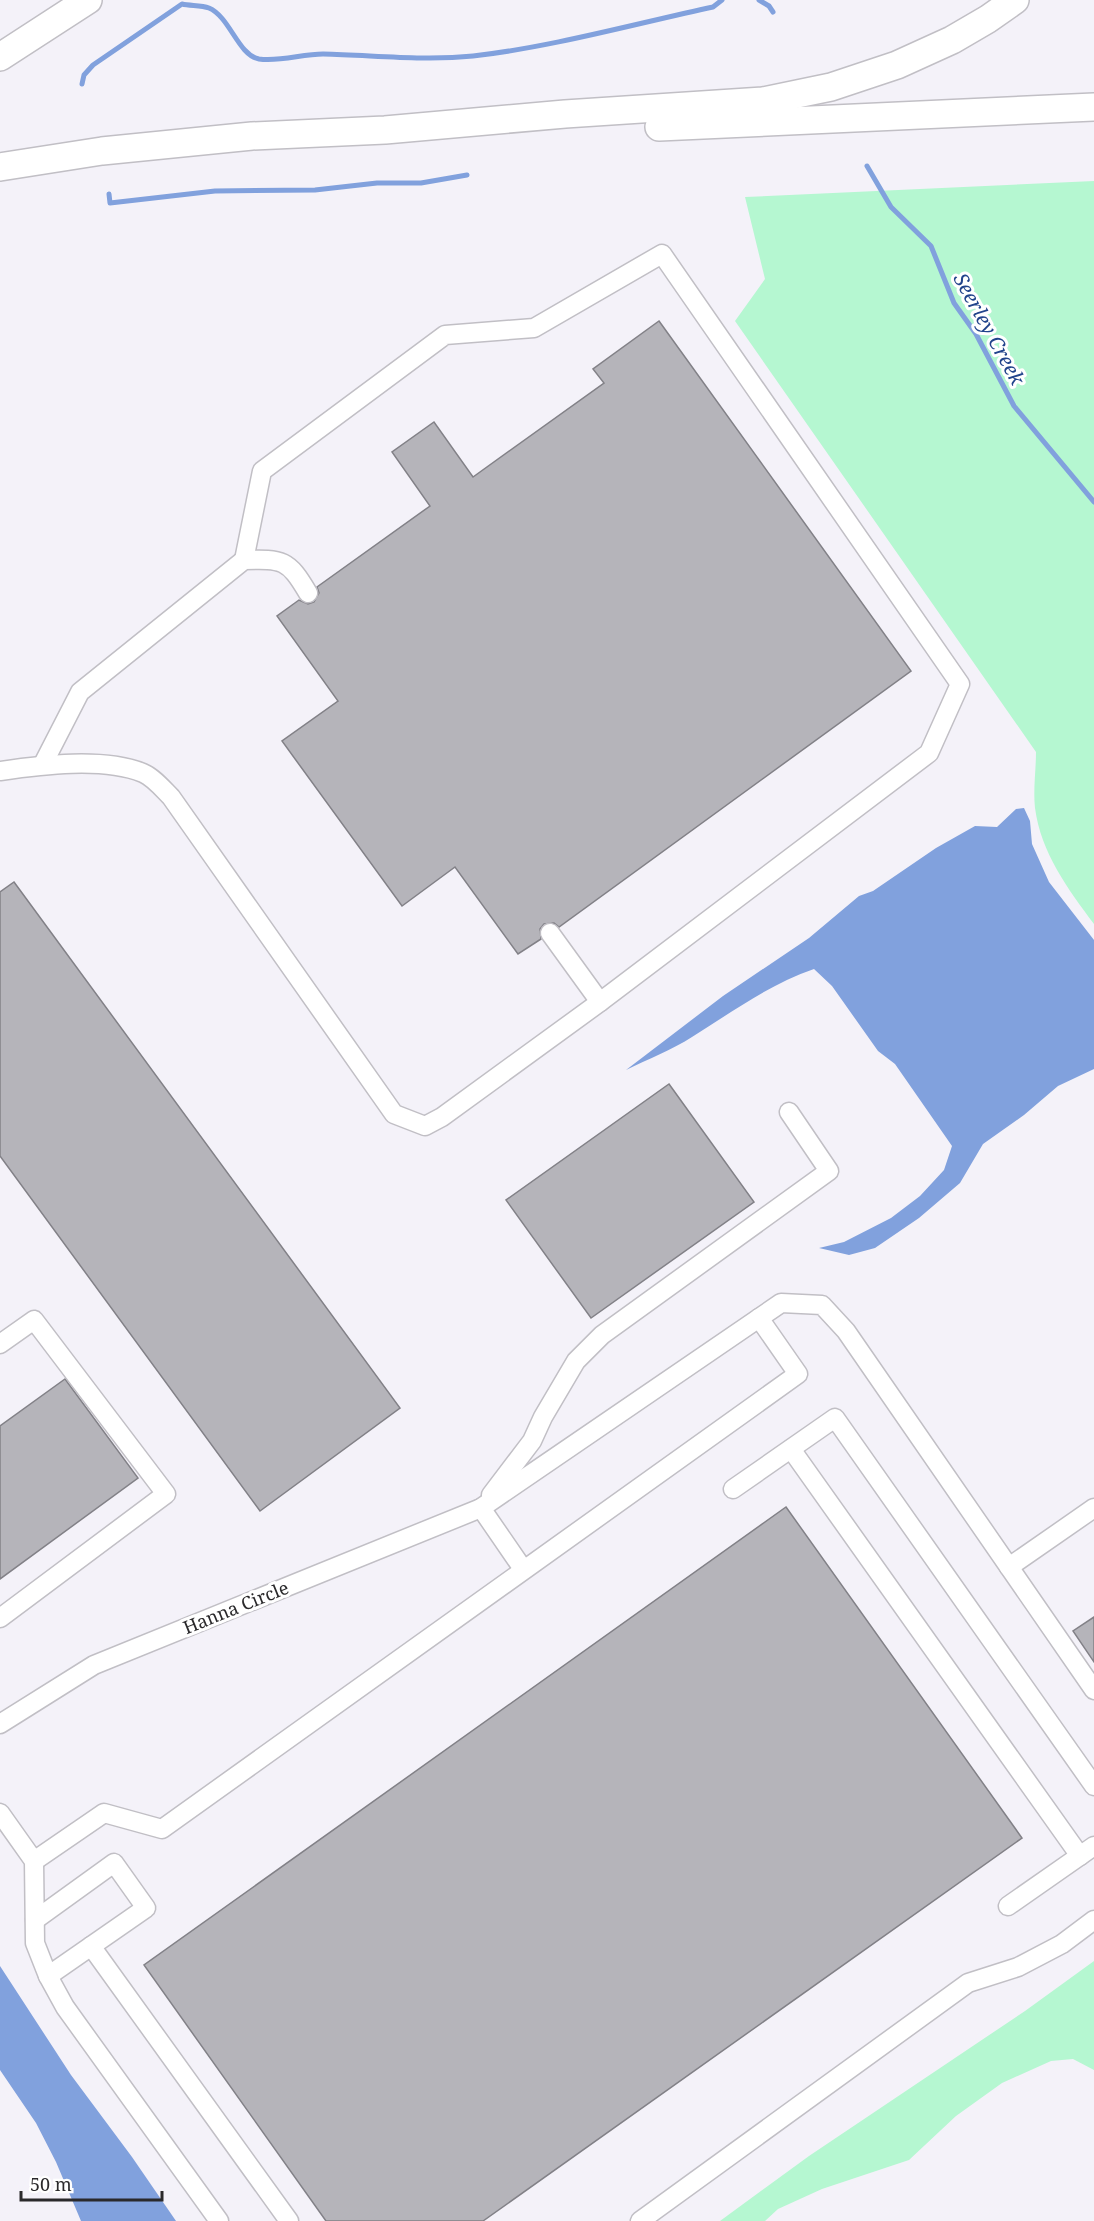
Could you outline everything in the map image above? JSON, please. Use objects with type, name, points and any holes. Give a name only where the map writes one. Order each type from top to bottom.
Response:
[{"type":"highway","points":[[0,57],[88,0]]},
{"type":"highway","points":[[385,130],[565,114],[729,104],[798,95],[865,77],[897,65],[952,40],[1015,0]]},
{"type":"highway","points":[[0,167],[102,151],[252,135],[385,130],[566,131],[1094,107]]},
{"type":"street","points":[[0,771],[43,764],[110,765],[144,773],[171,797],[370,1084],[394,1114],[425,1126],[442,1117],[600,1002],[929,753],[960,684],[662,254],[534,328],[445,335],[262,471],[244,560]]},
{"type":"street","points":[[43,764],[80,692],[244,560],[275,559],[295,571],[308,593]]},
{"type":"street","points":[[550,933],[600,1002]]},
{"type":"street","points":[[524,1569],[481,1508],[532,1441],[543,1417],[576,1361],[602,1335],[829,1171],[789,1112]]},
{"type":"street","name":"Hanna Circle","points":[[0,1724],[94,1665],[481,1508],[781,1303],[822,1305],[846,1331],[1010,1568]]},
{"type":"street","points":[[34,1861],[104,1813],[162,1829],[798,1374],[759,1318]]},
{"type":"street","points":[[0,1344],[34,1320],[165,1494],[0,1618]]},
{"type":"street","points":[[733,1489],[835,1418],[1094,1786]]},
{"type":"street","points":[[791,1449],[1087,1851],[1008,1906]]},
{"type":"street","points":[[1094,1508],[1010,1568],[1094,1690]]},
{"type":"street","points":[[0,1813],[34,1861],[34,1943],[48,1976],[65,2007],[219,2221]]},
{"type":"street","points":[[35,1920],[114,1863],[146,1908],[48,1976]]},
{"type":"street","points":[[640,2221],[968,1983],[1018,1967],[1062,1944],[1094,1920]]},
{"type":"street","points":[[91,1946],[289,2221]]},
{"type":"green space","points":[[1094,181],[1094,924],[1065,884],[1043,840],[1035,808],[1036,752],[735,321],[765,279],[745,197]]},
{"type":"green space","points":[[1094,1961],[1094,2070],[1073,2059],[1051,2061],[1002,2083],[956,2116],[909,2160],[822,2189],[778,2209],[765,2221],[720,2221],[809,2156],[1025,2011]]},
{"type":"water","points":[[1024,808],[1030,821],[1032,844],[1049,882],[1094,940],[1094,1069],[1058,1086],[1024,1115],[983,1144],[960,1183],[919,1218],[875,1248],[849,1255],[819,1248],[844,1242],[891,1218],[920,1196],[944,1170],[952,1146],[895,1064],[878,1051],[832,986],[814,969],[782,982],[684,1042],[626,1070],[723,996],[809,938],[859,896],[873,891],[936,848],[975,826],[997,827],[1016,809]]},
{"type":"water","points":[[0,1966],[71,2075],[176,2221],[81,2221],[56,2162],[36,2123],[0,2070]]},
{"type":"building","points":[[659,321],[911,671],[559,927],[554,923],[544,924],[540,929],[541,939],[518,954],[455,867],[402,906],[282,741],[338,701],[277,616],[299,600],[308,604],[314,602],[319,593],[317,587],[430,506],[392,452],[434,422],[473,477],[604,383],[593,369]]},
{"type":"building","points":[[14,882],[400,1408],[260,1511],[0,1156],[0,892]]},
{"type":"building","points":[[669,1084],[754,1202],[591,1318],[506,1200]]},
{"type":"building","points":[[65,1379],[138,1478],[0,1579],[0,1426]]},
{"type":"building","points":[[786,1507],[1022,1838],[483,2221],[326,2221],[144,1965]]},
{"type":"building","points":[[1094,1617],[1094,1662],[1073,1631]]},
{"type":"waterway","points":[[82,84],[84,75],[93,65],[182,4],[209,8],[223,19],[245,51],[259,59],[267,60],[323,54],[417,58],[473,56],[533,47],[593,34],[713,7],[722,0]]},
{"type":"waterway","name":"Seerley Creek","points":[[759,0],[769,6],[773,12]]},
{"type":"waterway","name":"Seerley Creek","points":[[867,166],[891,207],[931,246],[954,303],[976,334],[1014,406],[1094,502]]},
{"type":"waterway","points":[[109,194],[110,203],[215,191],[315,190],[377,183],[421,183],[467,175]]}]
